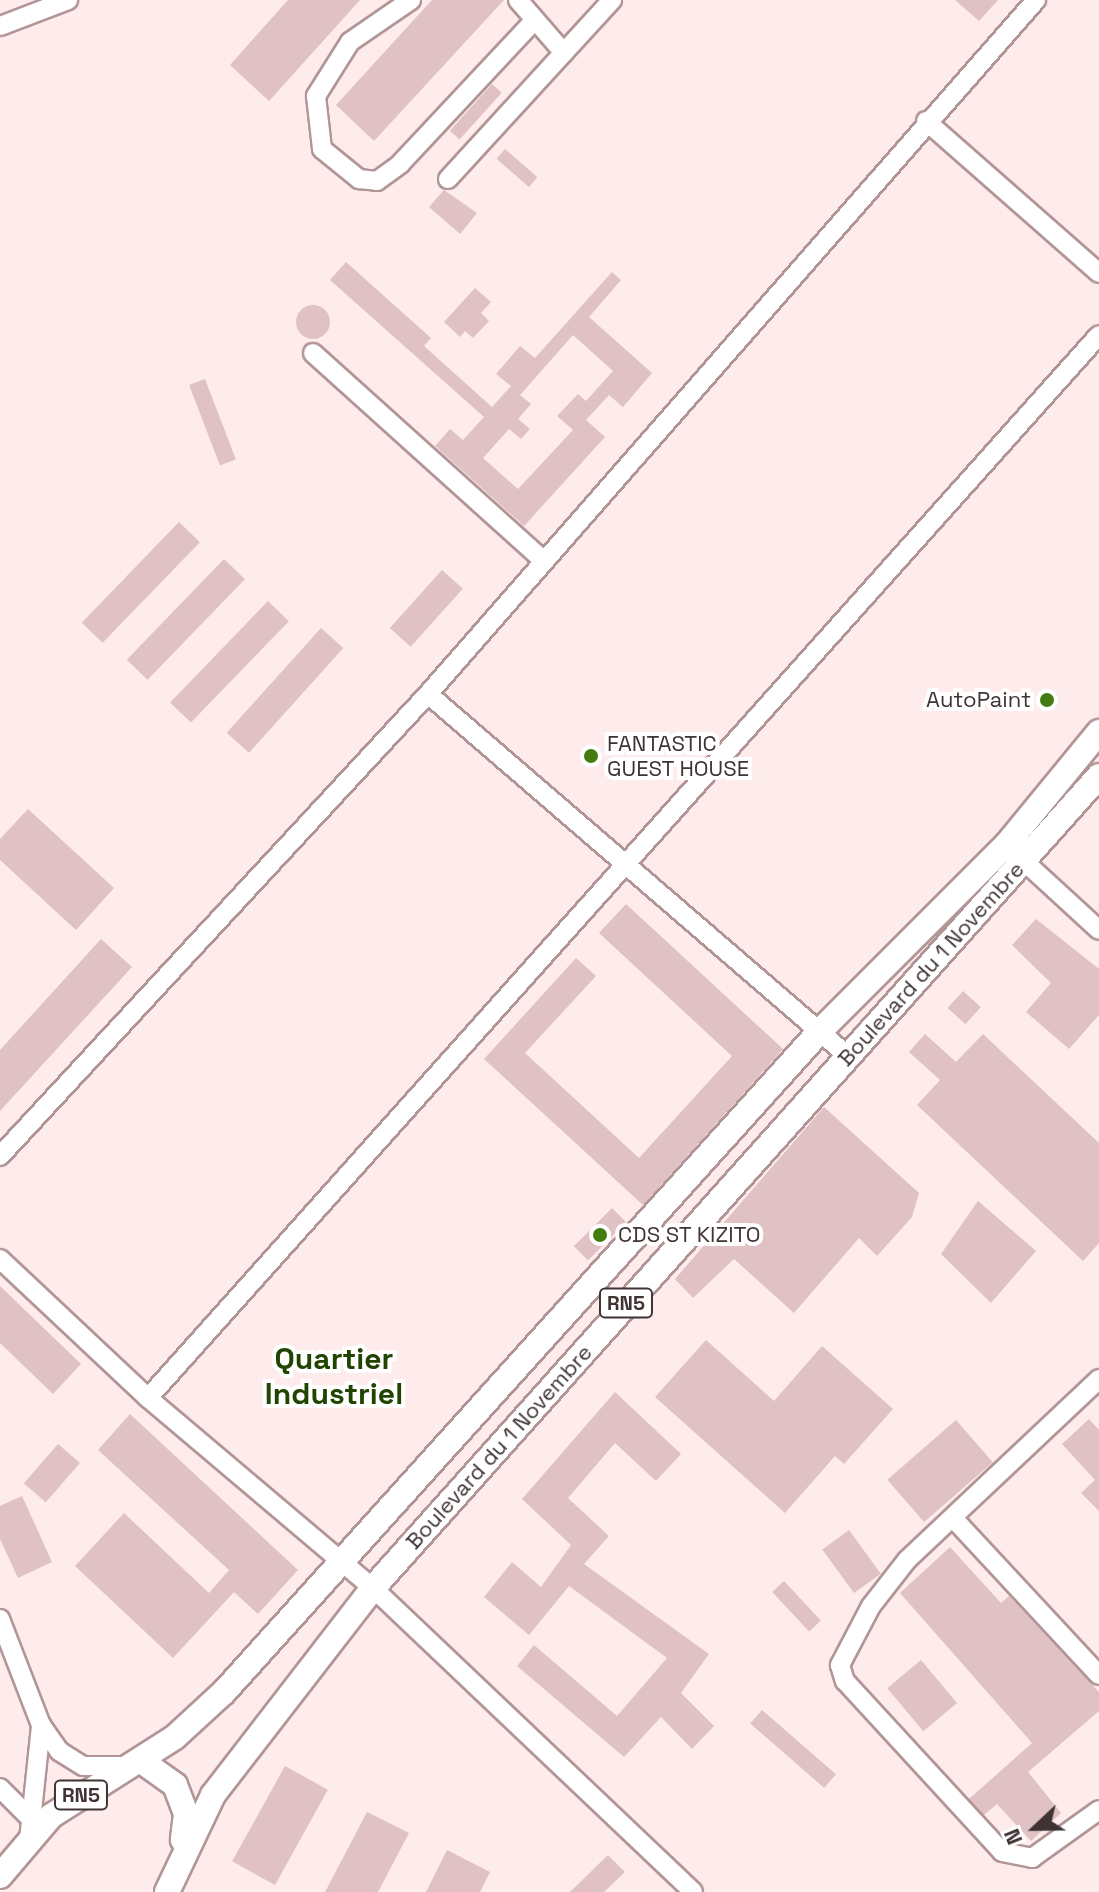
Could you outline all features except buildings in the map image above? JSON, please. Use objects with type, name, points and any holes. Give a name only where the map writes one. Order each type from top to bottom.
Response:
[{"type":"main road","name":"Boulevard du 1 Novembre","points":[[0,1876],[29,1840],[130,1763],[197,1719],[819,1032],[1007,844],[1099,732]]},
{"type":"main road","name":"Boulevard du 1 Novembre","points":[[167,1892],[181,1852],[213,1795],[373,1588],[1099,776]]},
{"type":"main road","points":[[582,1293],[611,1320]]},
{"type":"main road","name":"Boulevard du 1 Novembre","points":[[130,1763],[160,1770],[182,1799],[181,1852]]},
{"type":"street","points":[[0,26],[68,0]]},
{"type":"street","points":[[411,0],[350,42],[316,96],[322,149],[359,179],[377,181],[400,164],[533,22]]},
{"type":"street","points":[[518,0],[533,22],[564,53]]},
{"type":"street","points":[[448,179],[612,0]]},
{"type":"street","points":[[0,1156],[428,694],[541,558],[1036,0]]},
{"type":"street","points":[[926,121],[1099,273]]},
{"type":"street","points":[[148,1398],[626,868],[1099,335]]},
{"type":"street","points":[[313,353],[541,558]]},
{"type":"street","points":[[428,694],[626,868],[848,1056]]},
{"type":"street","points":[[1007,844],[1099,930]]},
{"type":"street","points":[[0,1259],[148,1398],[338,1565],[373,1588],[693,1892]]},
{"type":"street","points":[[1099,1379],[953,1518],[871,1606],[840,1665],[842,1676],[1002,1852],[1032,1858],[1099,1810]]},
{"type":"street","points":[[953,1518],[1099,1675]]},
{"type":"street","points":[[0,1619],[41,1725],[69,1761],[130,1763]]},
{"type":"street","points":[[29,1840],[27,1815],[42,1768],[41,1725]]},
{"type":"street","points":[[0,1788],[27,1815]]},
{"type":"place","name":"AutoPaint","points":[[1047,700]]},
{"type":"place","name":"FANTASTIC GUEST HOUSE","points":[[591,756]]},
{"type":"place","name":"CDS ST KIZITO","points":[[600,1235]]},
{"type":"district","name":"Quartier Industriel","points":[[334,1376]]}]
